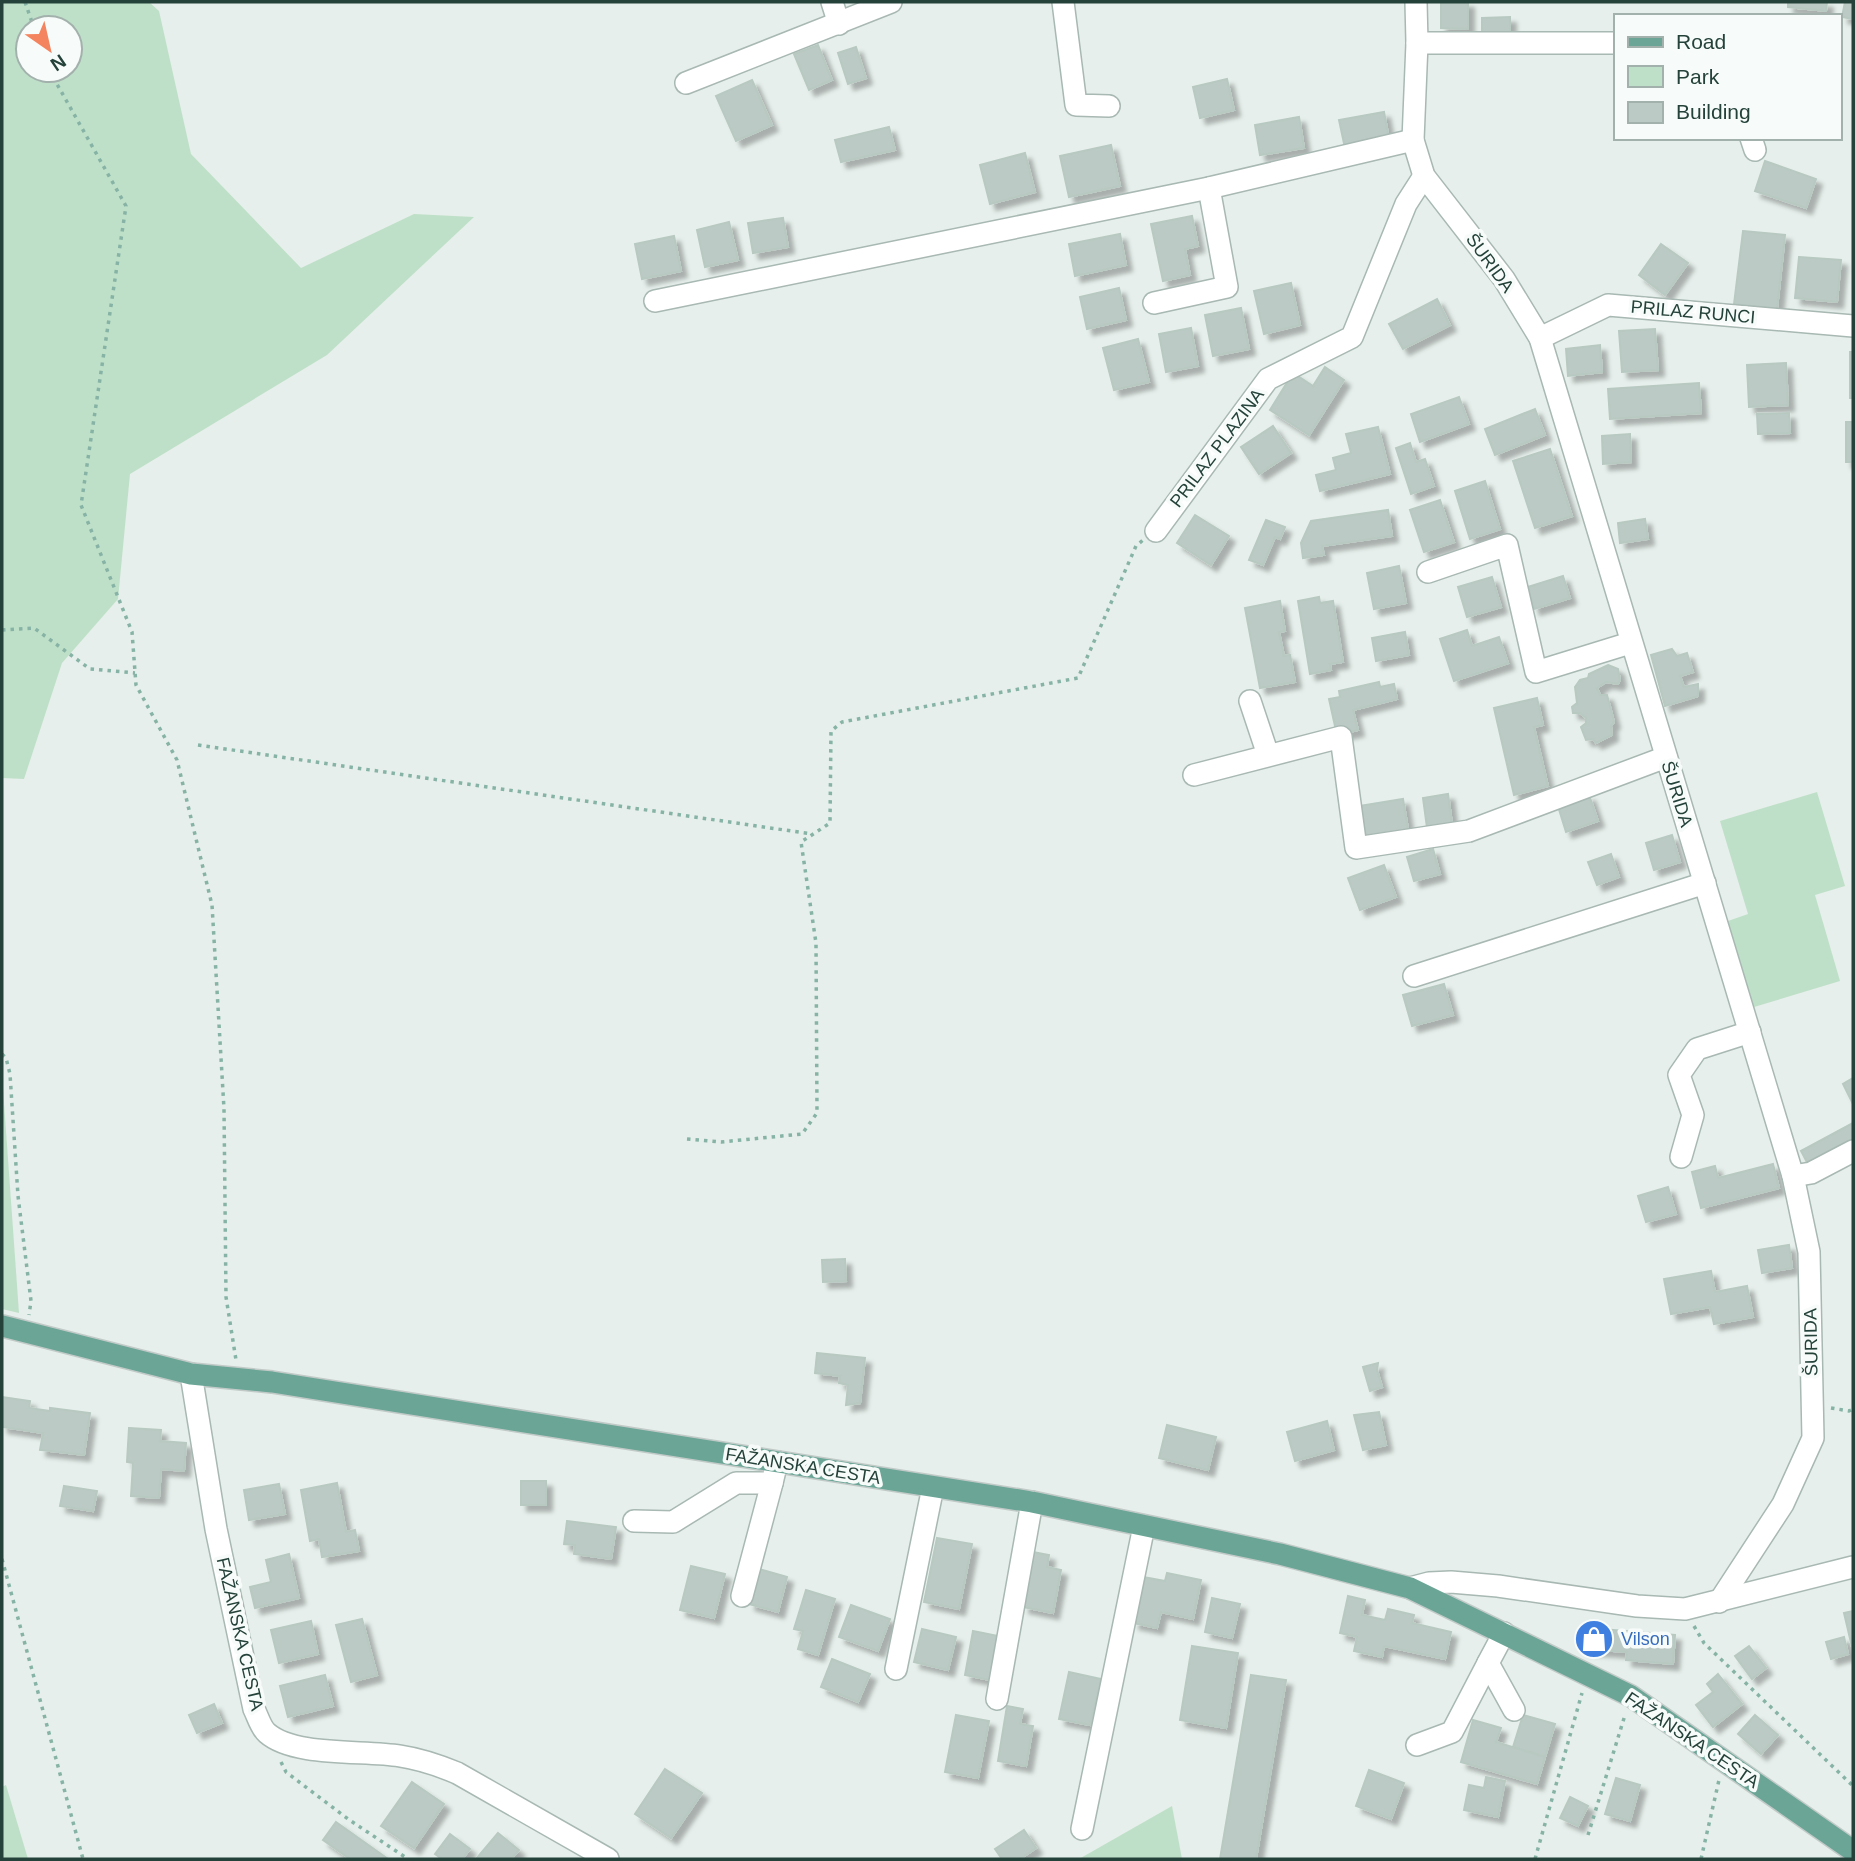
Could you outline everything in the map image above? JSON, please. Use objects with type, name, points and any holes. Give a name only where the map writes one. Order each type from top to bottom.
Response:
[{"type":"main road","name":"FAŽANSKA CESTA","points":[[2,1326],[191,1374],[240,1379],[1032,1502],[1280,1554],[1410,1588],[1631,1696],[1853,1851]]},
{"type":"street","points":[[832,2],[839,24]]},
{"type":"street","points":[[687,83],[891,2]]},
{"type":"street","points":[[1063,2],[1076,105],[1109,106]]},
{"type":"street","name":"ŠURIDA","points":[[1416,2],[1413,140],[1423,176],[1504,279],[1540,338],[1793,1176],[1809,1252],[1813,1438],[1783,1504],[1719,1602]]},
{"type":"street","points":[[1417,43],[1614,43]]},
{"type":"street","points":[[655,300],[1209,188],[1413,140]]},
{"type":"street","name":"PRILAZ PLAZINA","points":[[1156,531],[1268,379],[1352,337],[1406,204],[1423,176]]},
{"type":"street","points":[[1154,303],[1227,287],[1209,188]]},
{"type":"street","name":"PRILAZ RUNCI","points":[[1540,338],[1608,305],[1853,326]]},
{"type":"street","points":[[1429,572],[1507,545],[1536,672],[1630,643]]},
{"type":"street","points":[[1250,701],[1268,755]]},
{"type":"street","points":[[1194,775],[1341,737],[1356,848],[1469,831],[1666,757]]},
{"type":"street","points":[[1414,976],[1704,883]]},
{"type":"street","points":[[1681,1157],[1693,1115],[1679,1075],[1697,1049],[1750,1032]]},
{"type":"street","points":[[1793,1176],[1811,1173],[1853,1151]]},
{"type":"street","name":"FAŽANSKA CESTA","points":[[191,1374],[219,1542],[254,1709],[265,1732],[283,1743],[314,1750],[398,1755],[434,1763],[457,1773],[608,1859]]},
{"type":"street","points":[[743,1596],[777,1462]]},
{"type":"street","points":[[634,1521],[674,1522],[736,1483],[772,1483]]},
{"type":"street","points":[[896,1669],[933,1487]]},
{"type":"street","points":[[997,1699],[1032,1502]]},
{"type":"street","points":[[1082,1829],[1144,1526]]},
{"type":"street","name":"FAŽANSKA CESTA","points":[[1410,1588],[1429,1583],[1451,1582],[1499,1586],[1637,1606],[1685,1609],[1853,1567]]},
{"type":"street","points":[[1417,1745],[1452,1732],[1504,1633]]},
{"type":"street","points":[[1488,1663],[1514,1710]]},
{"type":"path","points":[[57,84],[126,206],[81,505],[132,632],[136,685],[177,760],[212,905],[224,1109],[226,1297],[240,1379]]},
{"type":"path","points":[[687,1139],[721,1142],[802,1134],[817,1113],[816,943],[801,842],[830,823],[831,731],[842,722],[1078,678],[1136,546],[1156,531]]},
{"type":"path","points":[[2,630],[34,628],[90,669],[135,673]]},
{"type":"path","points":[[198,745],[813,834]]},
{"type":"path","points":[[2,1054],[6,1058],[10,1074],[18,1196],[31,1301],[27,1333]]},
{"type":"path","points":[[2,1559],[83,1859]]},
{"type":"path","points":[[1685,1609],[1704,1643],[1853,1786]]},
{"type":"path","points":[[1535,1859],[1587,1675]]},
{"type":"path","points":[[1588,1835],[1631,1696]]},
{"type":"path","points":[[265,1732],[286,1772],[348,1819],[408,1859]]},
{"type":"path","points":[[1701,1859],[1724,1761]]},
{"type":"green space","points":[[2,2],[149,2],[159,11],[191,154],[301,268],[414,214],[474,217],[327,355],[130,474],[118,599],[62,663],[24,779],[2,778]]},
{"type":"green space","points":[[1817,792],[1845,886],[1815,895],[1840,981],[1754,1007],[1728,921],[1748,914],[1720,821]]},
{"type":"green space","points":[[2,1075],[19,1313],[2,1309]]},
{"type":"green space","points":[[6,1785],[28,1859],[2,1859],[2,1787]]},
{"type":"green space","points":[[1172,1806],[1182,1859],[1079,1859]]},
{"type":"building","points":[[1441,2],[1468,2],[1468,29],[1441,28]]},
{"type":"building","points":[[1788,2],[1827,2],[1826,11],[1788,7]]},
{"type":"building","points":[[1845,2],[1853,2],[1853,19],[1842,17]]},
{"type":"building","points":[[1510,17],[1510,34],[1482,35],[1482,18]]},
{"type":"building","points":[[818,45],[832,80],[809,90],[794,54]]},
{"type":"building","points":[[856,47],[866,78],[848,84],[838,53]]},
{"type":"building","points":[[1227,79],[1234,110],[1200,118],[1193,87]]},
{"type":"building","points":[[752,80],[772,125],[736,141],[716,96]]},
{"type":"building","points":[[1384,112],[1389,139],[1345,148],[1339,120]]},
{"type":"building","points":[[1299,117],[1304,148],[1260,155],[1255,125]]},
{"type":"building","points":[[889,127],[895,150],[841,162],[835,140]]},
{"type":"building","points":[[1111,145],[1120,186],[1069,197],[1060,156]]},
{"type":"building","points":[[1025,153],[1035,192],[990,204],[980,165]]},
{"type":"building","points":[[1765,161],[1816,179],[1806,208],[1755,191]]},
{"type":"building","points":[[1192,216],[1198,246],[1185,249],[1190,275],[1163,281],[1151,224]]},
{"type":"building","points":[[783,218],[788,247],[753,253],[748,223]]},
{"type":"building","points":[[729,222],[738,260],[705,267],[697,230]]},
{"type":"building","points":[[1743,231],[1785,235],[1777,309],[1734,304]]},
{"type":"building","points":[[1120,234],[1126,265],[1075,276],[1069,244]]},
{"type":"building","points":[[674,236],[681,271],[642,279],[635,244]]},
{"type":"building","points":[[1661,244],[1688,263],[1665,295],[1639,275]]},
{"type":"building","points":[[1799,257],[1841,260],[1837,302],[1795,298]]},
{"type":"building","points":[[1291,283],[1300,325],[1264,334],[1254,291]]},
{"type":"building","points":[[1119,288],[1126,320],[1087,329],[1080,297]]},
{"type":"building","points":[[1437,299],[1450,325],[1403,349],[1389,324]]},
{"type":"building","points":[[1241,308],[1249,349],[1213,356],[1205,315]]},
{"type":"building","points":[[1191,328],[1198,366],[1166,372],[1159,334]]},
{"type":"building","points":[[1655,329],[1658,370],[1622,372],[1619,331]]},
{"type":"building","points":[[1138,339],[1149,382],[1114,390],[1103,348]]},
{"type":"building","points":[[1600,345],[1602,372],[1568,376],[1566,349]]},
{"type":"building","points":[[1850,352],[1853,352],[1853,398],[1850,398]]},
{"type":"building","points":[[1786,363],[1788,405],[1749,407],[1747,365]]},
{"type":"building","points":[[1325,367],[1344,380],[1309,435],[1270,410],[1293,373],[1313,386]]},
{"type":"building","points":[[1699,383],[1701,413],[1610,419],[1608,389]]},
{"type":"building","points":[[1459,397],[1469,424],[1420,442],[1411,414]]},
{"type":"building","points":[[1535,409],[1545,435],[1495,455],[1485,429]]},
{"type":"building","points":[[1789,413],[1790,433],[1758,434],[1757,414]]},
{"type":"building","points":[[1846,422],[1853,422],[1853,462],[1846,462]]},
{"type":"building","points":[[1273,426],[1291,453],[1259,474],[1241,447]]},
{"type":"building","points":[[1378,427],[1390,474],[1320,491],[1316,475],[1336,470],[1333,458],[1351,453],[1346,434]]},
{"type":"building","points":[[1630,434],[1631,462],[1603,464],[1602,436]]},
{"type":"building","points":[[1410,443],[1416,462],[1425,459],[1434,486],[1411,494],[1396,448]]},
{"type":"building","points":[[1550,449],[1572,516],[1535,528],[1513,461]]},
{"type":"building","points":[[1485,481],[1500,529],[1470,539],[1455,491]]},
{"type":"building","points":[[1440,500],[1454,542],[1424,552],[1410,510]]},
{"type":"building","points":[[1388,510],[1392,536],[1322,546],[1324,555],[1303,558],[1301,543],[1311,521]]},
{"type":"building","points":[[1195,515],[1229,536],[1211,565],[1177,543]]},
{"type":"building","points":[[1645,519],[1648,539],[1620,543],[1618,523]]},
{"type":"building","points":[[1266,520],[1285,527],[1280,539],[1275,537],[1263,565],[1249,560]]},
{"type":"building","points":[[1399,566],[1406,603],[1374,609],[1367,573]]},
{"type":"building","points":[[1563,576],[1570,598],[1534,609],[1528,587]]},
{"type":"building","points":[[1492,577],[1501,607],[1467,617],[1458,587]]},
{"type":"building","points":[[1319,597],[1320,603],[1333,601],[1343,662],[1330,664],[1331,670],[1310,674],[1298,601]]},
{"type":"building","points":[[1280,601],[1285,631],[1279,632],[1284,656],[1290,655],[1295,682],[1260,688],[1245,608]]},
{"type":"building","points":[[1467,630],[1472,646],[1499,637],[1508,663],[1454,681],[1440,639]]},
{"type":"building","points":[[1405,632],[1409,655],[1376,661],[1372,638]]},
{"type":"building","points":[[1672,649],[1677,656],[1687,653],[1693,672],[1680,676],[1684,687],[1698,684],[1698,696],[1665,706],[1651,655]]},
{"type":"building","points":[[1608,665],[1618,669],[1620,680],[1618,684],[1606,682],[1597,688],[1600,695],[1607,695],[1614,722],[1611,726],[1612,735],[1596,743],[1593,739],[1586,740],[1581,727],[1586,723],[1586,718],[1580,713],[1573,713],[1572,707],[1577,703],[1575,687],[1580,680],[1588,678],[1589,674]]},
{"type":"building","points":[[1379,682],[1380,687],[1394,684],[1397,699],[1353,710],[1358,730],[1337,735],[1329,699],[1340,697],[1339,691]]},
{"type":"building","points":[[1537,698],[1543,725],[1534,727],[1548,786],[1514,795],[1494,708]]},
{"type":"building","points":[[1448,794],[1453,831],[1428,835],[1423,798]]},
{"type":"building","points":[[1589,795],[1598,821],[1566,832],[1558,806]]},
{"type":"building","points":[[1403,799],[1409,835],[1359,844],[1353,807]]},
{"type":"building","points":[[1672,835],[1680,862],[1654,870],[1646,843]]},
{"type":"building","points":[[1433,849],[1440,874],[1414,881],[1407,857]]},
{"type":"building","points":[[1611,854],[1619,877],[1597,885],[1588,862]]},
{"type":"building","points":[[1384,865],[1396,897],[1360,910],[1348,878]]},
{"type":"building","points":[[1444,984],[1453,1015],[1412,1026],[1403,995]]},
{"type":"building","points":[[1853,1078],[1853,1104],[1843,1084]]},
{"type":"building","points":[[1853,1123],[1853,1145],[1810,1168],[1801,1151]]},
{"type":"building","points":[[1773,1164],[1779,1188],[1701,1208],[1692,1172],[1715,1166],[1718,1178]]},
{"type":"building","points":[[1668,1187],[1676,1214],[1646,1222],[1638,1196]]},
{"type":"building","points":[[1789,1245],[1792,1268],[1762,1273],[1758,1250]]},
{"type":"building","points":[[845,1259],[846,1281],[823,1282],[822,1260]]},
{"type":"building","points":[[1711,1271],[1715,1292],[1747,1286],[1753,1317],[1714,1324],[1710,1307],[1671,1314],[1664,1279]]},
{"type":"building","points":[[817,1353],[865,1358],[860,1403],[846,1405],[848,1385],[839,1383],[840,1376],[815,1373]]},
{"type":"building","points":[[1378,1363],[1377,1370],[1382,1387],[1370,1391],[1363,1367]]},
{"type":"building","points":[[2,1397],[30,1401],[29,1408],[90,1413],[84,1455],[40,1450],[43,1433],[2,1427]]},
{"type":"building","points":[[1379,1412],[1386,1445],[1363,1450],[1354,1415]]},
{"type":"building","points":[[1327,1421],[1334,1450],[1295,1461],[1287,1432]]},
{"type":"building","points":[[1167,1425],[1216,1437],[1208,1470],[1159,1458]]},
{"type":"building","points":[[129,1428],[161,1430],[160,1441],[186,1443],[184,1471],[161,1469],[159,1498],[131,1496],[133,1463],[127,1462]]},
{"type":"building","points":[[521,1481],[546,1481],[546,1505],[521,1505]]},
{"type":"building","points":[[337,1483],[346,1532],[355,1530],[359,1551],[322,1557],[319,1539],[310,1541],[301,1490]]},
{"type":"building","points":[[279,1484],[285,1514],[249,1520],[244,1490]]},
{"type":"building","points":[[64,1486],[97,1491],[93,1511],[60,1506]]},
{"type":"building","points":[[567,1521],[616,1527],[611,1559],[574,1554],[575,1545],[564,1544]]},
{"type":"building","points":[[937,1538],[972,1544],[959,1609],[924,1602]]},
{"type":"building","points":[[1033,1552],[1049,1555],[1047,1567],[1061,1570],[1053,1613],[1023,1607]]},
{"type":"building","points":[[289,1554],[299,1598],[255,1608],[250,1587],[271,1582],[266,1560]]},
{"type":"building","points":[[691,1566],[725,1574],[714,1618],[680,1610]]},
{"type":"building","points":[[759,1569],[787,1577],[778,1612],[749,1604]]},
{"type":"building","points":[[1167,1573],[1201,1580],[1193,1619],[1161,1612],[1157,1628],[1133,1623],[1143,1577],[1165,1581]]},
{"type":"building","points":[[806,1590],[835,1599],[818,1655],[798,1649],[803,1631],[794,1629]]},
{"type":"building","points":[[1348,1596],[1365,1600],[1362,1615],[1385,1620],[1388,1609],[1414,1615],[1412,1623],[1451,1632],[1445,1659],[1384,1646],[1382,1657],[1354,1651],[1357,1637],[1340,1633]]},
{"type":"building","points":[[1212,1598],[1240,1604],[1232,1638],[1205,1632]]},
{"type":"building","points":[[851,1605],[890,1619],[878,1651],[839,1637]]},
{"type":"building","points":[[1853,1611],[1853,1647],[1852,1647],[1844,1613]]},
{"type":"building","points":[[362,1619],[377,1675],[351,1682],[336,1625]]},
{"type":"building","points":[[311,1621],[318,1654],[279,1663],[271,1630]]},
{"type":"building","points":[[1588,1628],[1675,1635],[1673,1664],[1626,1660],[1627,1652],[1586,1649]]},
{"type":"building","points":[[922,1629],[956,1637],[948,1670],[914,1662]]},
{"type":"building","points":[[973,1631],[1003,1637],[995,1681],[965,1675]]},
{"type":"building","points":[[1844,1637],[1848,1654],[1831,1659],[1826,1642]]},
{"type":"building","points":[[1192,1646],[1238,1653],[1226,1728],[1180,1720]]},
{"type":"building","points":[[1749,1646],[1766,1668],[1752,1679],[1735,1656]]},
{"type":"building","points":[[832,1659],[870,1674],[858,1702],[821,1687]]},
{"type":"building","points":[[1069,1672],[1101,1679],[1090,1725],[1059,1719]]},
{"type":"building","points":[[1718,1674],[1742,1704],[1713,1727],[1696,1705],[1713,1692],[1707,1684]]},
{"type":"building","points":[[325,1675],[333,1706],[288,1717],[280,1686]]},
{"type":"building","points":[[1251,1675],[1286,1680],[1256,1859],[1220,1859]]},
{"type":"building","points":[[214,1704],[222,1723],[197,1733],[189,1715]]},
{"type":"building","points":[[1007,1706],[1023,1709],[1020,1724],[1033,1726],[1026,1766],[998,1761]]},
{"type":"building","points":[[956,1715],[989,1721],[978,1778],[945,1772]]},
{"type":"building","points":[[1523,1715],[1555,1724],[1545,1757],[1513,1747]]},
{"type":"building","points":[[1755,1715],[1778,1735],[1761,1754],[1738,1734]]},
{"type":"building","points":[[1473,1720],[1501,1728],[1496,1742],[1545,1757],[1537,1784],[1461,1762]]},
{"type":"building","points":[[665,1769],[702,1793],[671,1838],[635,1814]]},
{"type":"building","points":[[1369,1770],[1404,1783],[1391,1819],[1356,1806]]},
{"type":"building","points":[[1486,1777],[1505,1781],[1498,1817],[1464,1810],[1469,1785],[1484,1788]]},
{"type":"building","points":[[1616,1778],[1640,1785],[1630,1821],[1605,1814]]},
{"type":"building","points":[[412,1782],[444,1804],[414,1848],[381,1826]]},
{"type":"building","points":[[1570,1797],[1588,1806],[1578,1826],[1560,1818]]},
{"type":"building","points":[[336,1822],[388,1859],[350,1859],[323,1840]]},
{"type":"building","points":[[1024,1830],[1036,1848],[1020,1859],[1002,1859],[995,1849]]},
{"type":"building","points":[[498,1833],[519,1850],[511,1859],[476,1859]]},
{"type":"building","points":[[450,1834],[470,1849],[462,1859],[442,1859],[435,1854]]},
{"type":"place","name":"Vilson","points":[[1594,1639]]}]
